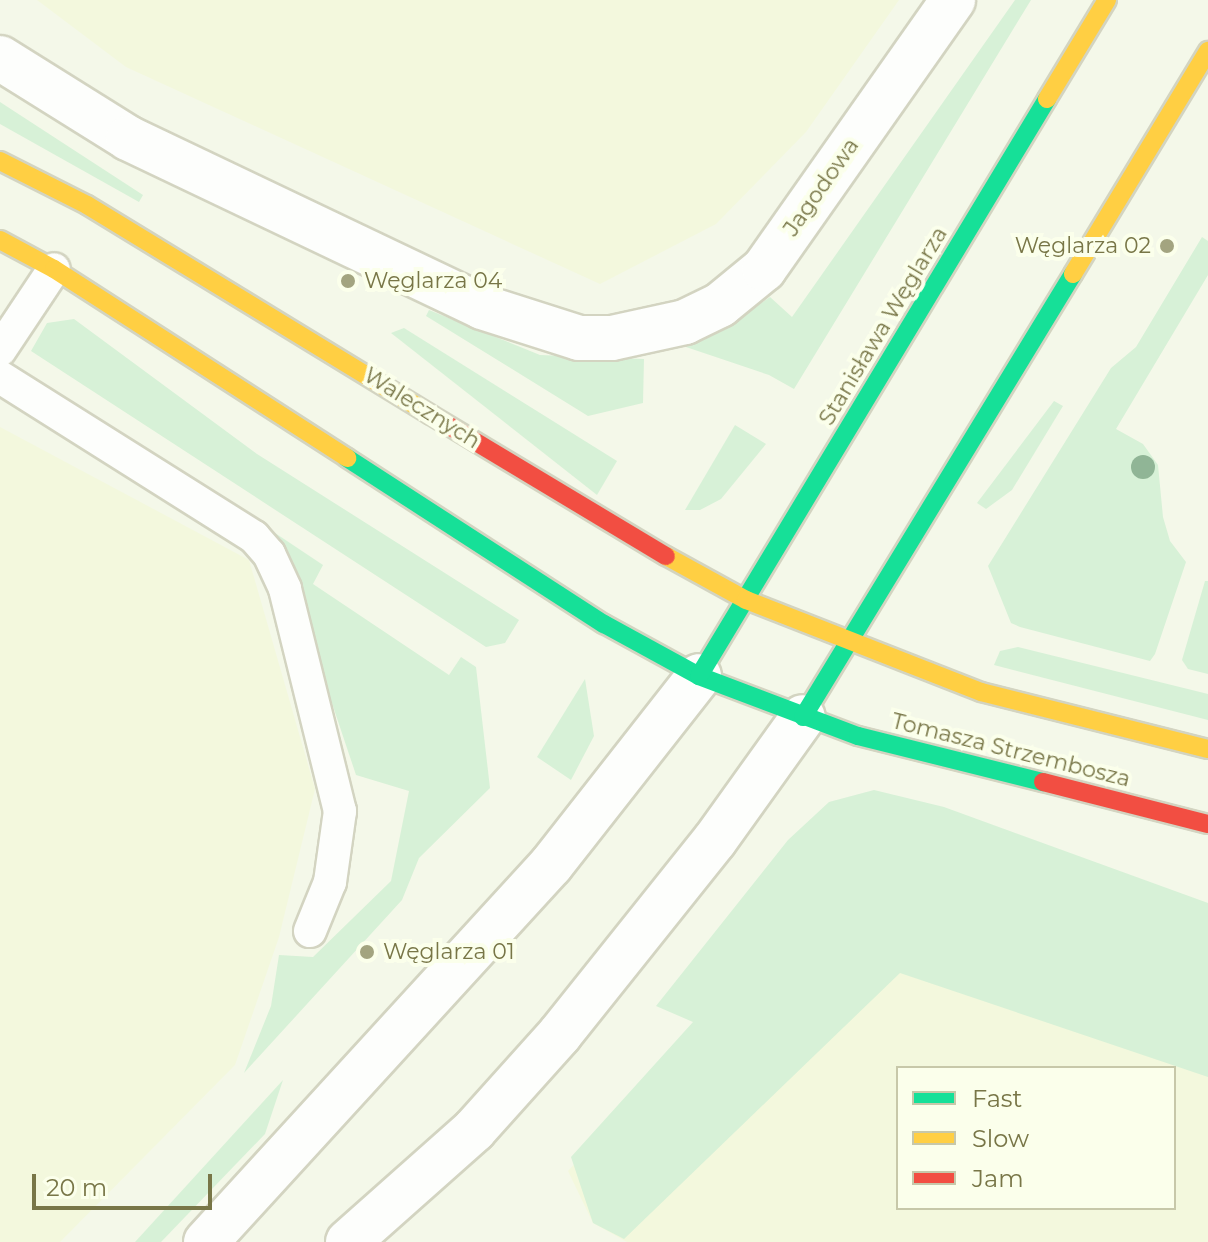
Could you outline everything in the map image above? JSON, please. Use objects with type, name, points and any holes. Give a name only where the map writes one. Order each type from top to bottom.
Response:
[{"type":"street","name":"Jagodowa","points":[[0,58],[128,138],[482,307],[579,338],[653,331],[720,305],[764,269],[953,0]]},
{"type":"street","name":"Stanisława Węglarza","points":[[699,676],[1107,0]]},
{"type":"street","points":[[348,1242],[474,1130],[560,1034],[715,840],[803,717],[851,642],[1208,51]]},
{"type":"street","name":"Walecznych","points":[[0,161],[100,212],[617,529],[746,600],[851,642]]},
{"type":"street","points":[[0,240],[54,269],[378,483],[604,624],[699,676],[803,717]]},
{"type":"street","points":[[851,642],[981,692],[1208,749]]},
{"type":"street","points":[[206,1242],[551,865],[699,676]]},
{"type":"street","name":"Tomasza Strzembosza","points":[[803,717],[1208,824]]},
{"type":"lane","points":[[0,350],[54,269]]},
{"type":"lane","points":[[0,377],[254,537],[269,554],[285,589],[340,811],[330,882],[310,931]]},
{"type":"shaded area","points":[[37,0],[899,0],[806,132],[716,224],[600,284],[126,67]]},
{"type":"shaded area","points":[[1015,0],[1031,0],[794,389],[769,375],[683,346],[729,325],[770,297],[792,317]]},
{"type":"shaded area","points":[[0,102],[143,195],[139,202],[0,124]]},
{"type":"shaded area","points":[[1202,237],[1208,241],[1208,275],[1116,429],[1143,444],[1158,465],[1163,517],[1170,541],[1186,562],[1155,654],[1150,661],[1011,623],[988,566],[1111,368],[1136,347]]},
{"type":"shaded area","points":[[429,310],[540,355],[644,359],[643,403],[588,416],[426,316]]},
{"type":"shaded area","points":[[74,319],[257,454],[519,620],[505,643],[486,647],[31,351],[47,323]]},
{"type":"shaded area","points":[[404,328],[617,461],[597,495],[391,333]]},
{"type":"shaded area","points":[[1054,401],[1063,406],[1012,490],[986,509],[977,503]]},
{"type":"shaded area","points":[[735,425],[766,444],[721,499],[700,510],[685,510]]},
{"type":"shaded area","points":[[0,427],[249,560],[315,789],[279,937],[235,1065],[60,1242],[0,1242]]},
{"type":"shaded area","points":[[275,533],[323,565],[313,584],[449,675],[461,657],[476,667],[490,788],[419,858],[402,900],[244,1073],[271,1006],[279,955],[313,957],[391,881],[409,791],[356,775]]},
{"type":"shaded area","points":[[1205,581],[1208,581],[1208,674],[1188,669],[1182,660]]},
{"type":"shaded area","points":[[1018,647],[1208,694],[1208,720],[994,665],[1000,651]]},
{"type":"shaded area","points":[[585,679],[594,736],[571,780],[537,757]]},
{"type":"shaded area","points":[[874,790],[944,807],[1208,903],[1208,1077],[900,973],[624,1239],[593,1223],[571,1157],[693,1022],[656,1006],[788,840],[829,802]]},
{"type":"shaded area","points":[[850,839],[1208,943],[1208,1242],[627,1242],[593,1223],[568,1171],[695,1033]]},
{"type":"shaded area","points":[[283,1080],[265,1134],[161,1242],[135,1242]]},
{"type":"traffic: fast","points":[[699,676],[1047,99]]},
{"type":"traffic: fast","points":[[803,717],[1073,274]]},
{"type":"traffic: fast","points":[[347,458],[604,624],[699,676],[858,736],[1043,782]]},
{"type":"traffic: slow","points":[[1047,99],[1107,0]]},
{"type":"traffic: slow","points":[[1073,274],[1208,51]]},
{"type":"traffic: slow","points":[[0,161],[87,205],[431,415]]},
{"type":"traffic: slow","points":[[0,240],[54,269],[347,458]]},
{"type":"traffic: slow","points":[[666,556],[746,600],[981,692],[1208,749]]},
{"type":"traffic: jam","points":[[431,415],[666,556]]},
{"type":"traffic: jam","points":[[1043,782],[1208,824]]},
{"type":"place","name":"Węglarza 02","points":[[1167,246]]},
{"type":"place","name":"Węglarza 04","points":[[348,281]]},
{"type":"place","name":"Węglarza 01","points":[[367,952]]}]
